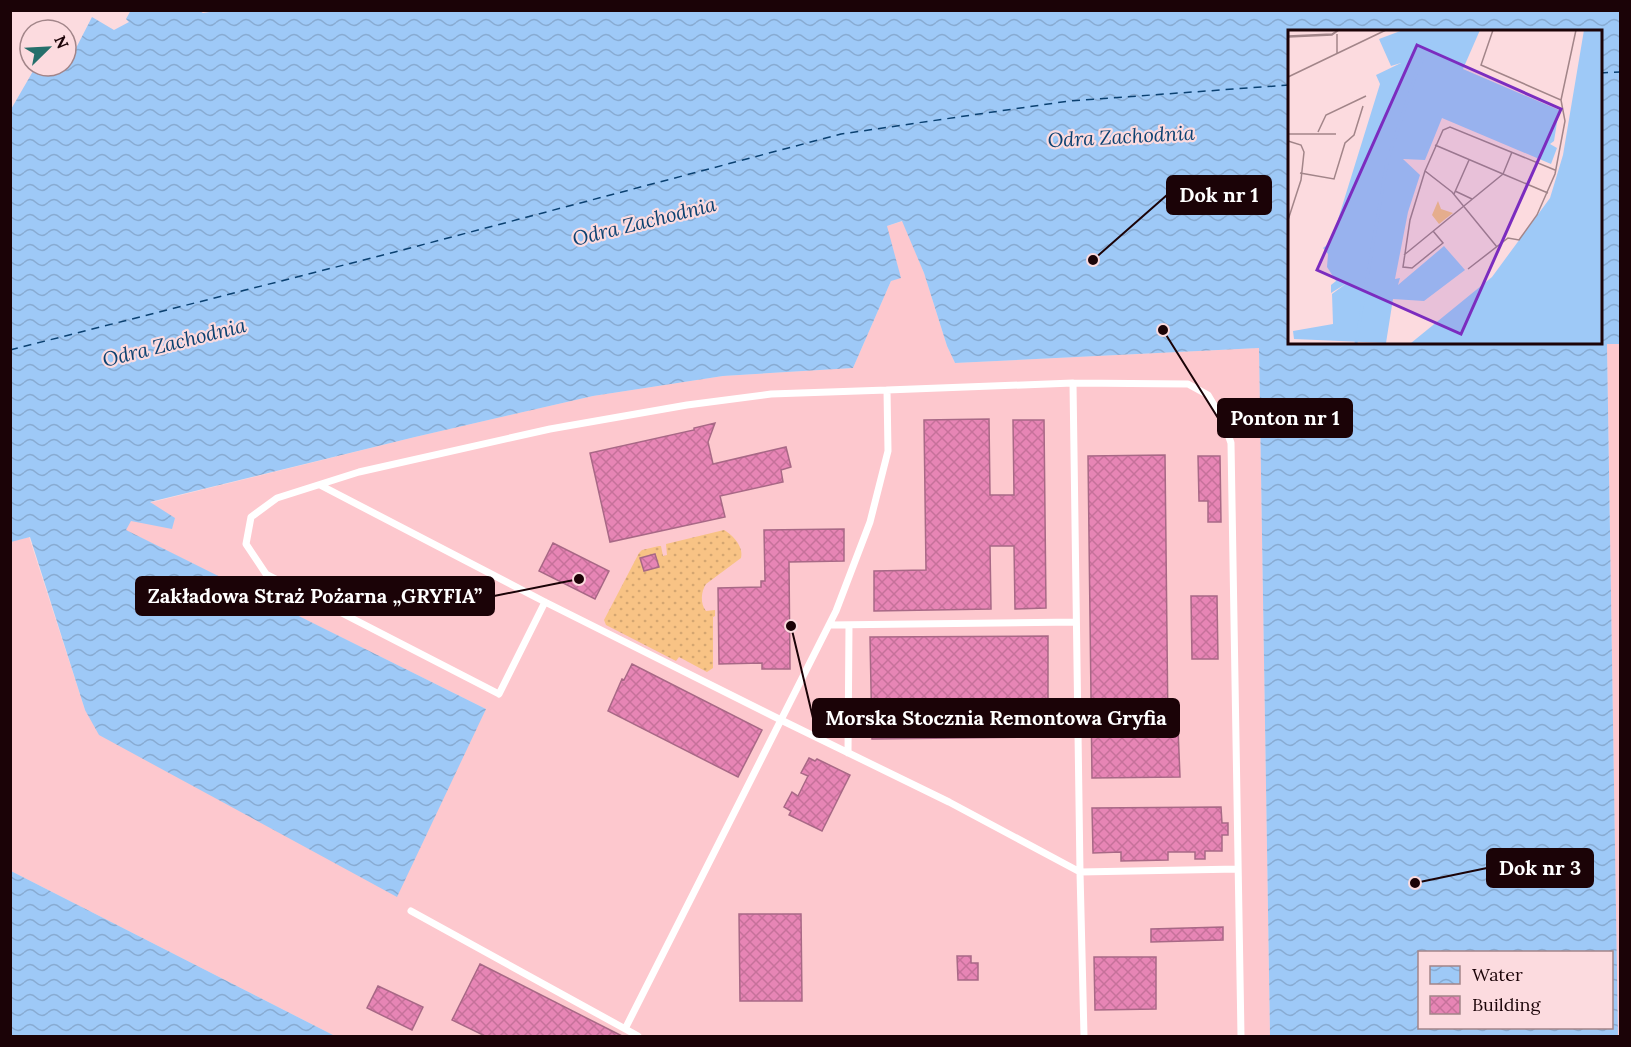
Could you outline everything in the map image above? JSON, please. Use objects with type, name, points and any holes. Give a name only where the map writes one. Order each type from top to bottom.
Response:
[{"type":"lane","points":[[1073,383],[1084,1036]]},
{"type":"lane","points":[[545,602],[499,694],[266,574],[246,544],[250,517],[277,498],[359,472],[550,429],[687,405],[771,394],[1073,383],[1188,384],[1208,396],[1223,420],[1231,443],[1241,1036]]},
{"type":"lane","points":[[625,1029],[836,611],[870,522],[888,451],[887,390]]},
{"type":"lane","points":[[320,484],[545,602],[949,802],[1080,872],[1238,869]]},
{"type":"lane","points":[[828,625],[1076,622]]},
{"type":"lane","points":[[848,753],[849,625]]},
{"type":"lane","points":[[411,911],[638,1036]]},
{"type":"shaded area","points":[[903,221],[924,273],[947,346],[955,363],[1259,348],[1270,1036],[335,1036],[11,871],[10,542],[29,537],[85,710],[486,709],[125,530],[131,520],[149,503],[415,437],[593,396],[723,376],[853,368],[891,281],[887,226]]},
{"type":"shaded area","points":[[1607,344],[1620,344],[1620,1036],[1618,1036]]},
{"type":"shaded area","points":[[724,530],[737,542],[742,554],[741,558],[706,584],[703,590],[704,608],[706,611],[715,610],[713,668],[707,672],[679,657],[676,661],[606,625],[604,620],[642,550],[661,546],[663,556],[667,555],[666,544]]},
{"type":"water","name":"Odra Zachodnia","points":[[131,10],[198,10],[203,13],[223,10],[1620,11],[1620,344],[1607,344],[1618,1036],[1270,1036],[1259,348],[955,363],[947,346],[924,273],[902,221],[887,226],[901,278],[891,281],[853,368],[723,376],[593,396],[150,502],[175,518],[172,529],[131,521],[126,530],[486,709],[397,897],[99,735],[85,710],[30,537],[11,542],[10,111],[29,78],[78,78],[78,44],[92,17],[114,30],[129,22],[126,19]]},
{"type":"water","points":[[11,871],[335,1036],[11,1036]]},
{"type":"building","points":[[989,419],[990,495],[1014,495],[1013,420],[1044,420],[1046,608],[1015,609],[1014,546],[990,546],[991,609],[874,611],[874,571],[926,570],[924,420]]},
{"type":"building","points":[[715,423],[708,442],[713,464],[786,447],[791,467],[781,470],[783,482],[720,496],[725,517],[610,542],[590,453],[694,430],[694,428]]},
{"type":"building","points":[[1165,455],[1168,728],[1178,728],[1180,777],[1092,778],[1088,456]]},
{"type":"building","points":[[1198,456],[1220,456],[1221,522],[1208,522],[1208,501],[1199,501]]},
{"type":"building","points":[[844,529],[844,561],[789,562],[790,669],[762,669],[762,663],[719,664],[718,588],[761,587],[761,581],[765,581],[764,530]]},
{"type":"building","points":[[553,543],[609,571],[595,599],[539,571]]},
{"type":"building","points":[[655,554],[659,567],[644,571],[640,558]]},
{"type":"building","points":[[1191,596],[1217,596],[1218,659],[1192,659]]},
{"type":"building","points":[[1048,636],[1048,737],[872,739],[870,637]]},
{"type":"building","points":[[632,664],[762,730],[738,777],[608,711],[622,679],[624,680]]},
{"type":"building","points":[[809,758],[815,761],[817,759],[850,775],[822,831],[789,815],[791,811],[784,807],[792,792],[798,796],[808,776],[801,773]]},
{"type":"building","points":[[1221,807],[1222,823],[1228,823],[1228,835],[1222,835],[1222,851],[1205,851],[1205,859],[1195,859],[1195,852],[1168,852],[1168,860],[1121,861],[1121,852],[1093,853],[1092,808]]},
{"type":"building","points":[[739,914],[801,914],[802,1001],[740,1001]]},
{"type":"building","points":[[1223,927],[1223,940],[1151,942],[1151,929]]},
{"type":"building","points":[[957,956],[971,956],[971,963],[978,963],[978,980],[958,980]]},
{"type":"building","points":[[1094,957],[1156,957],[1156,1009],[1095,1010]]},
{"type":"building","points":[[480,964],[622,1036],[485,1036],[452,1020]]},
{"type":"building","points":[[378,986],[423,1007],[412,1030],[367,1008]]},
{"type":"ferry route","points":[[1601,73],[1620,72]]},
{"type":"ferry route","points":[[10,350],[395,252],[841,134],[1069,101],[1288,85]]},
{"type":"place","name":"Dok nr 1","points":[[1093,260]]},
{"type":"place","name":"Ponton nr 1","points":[[1163,330]]},
{"type":"place","name":"Zakładowa Straż Pożarna „GRYFIA”","points":[[579,579]]},
{"type":"place","name":"Morska Stocznia Remontowa Gryfia","points":[[791,626]]},
{"type":"place","name":"Dok nr 3","points":[[1415,883]]}]
